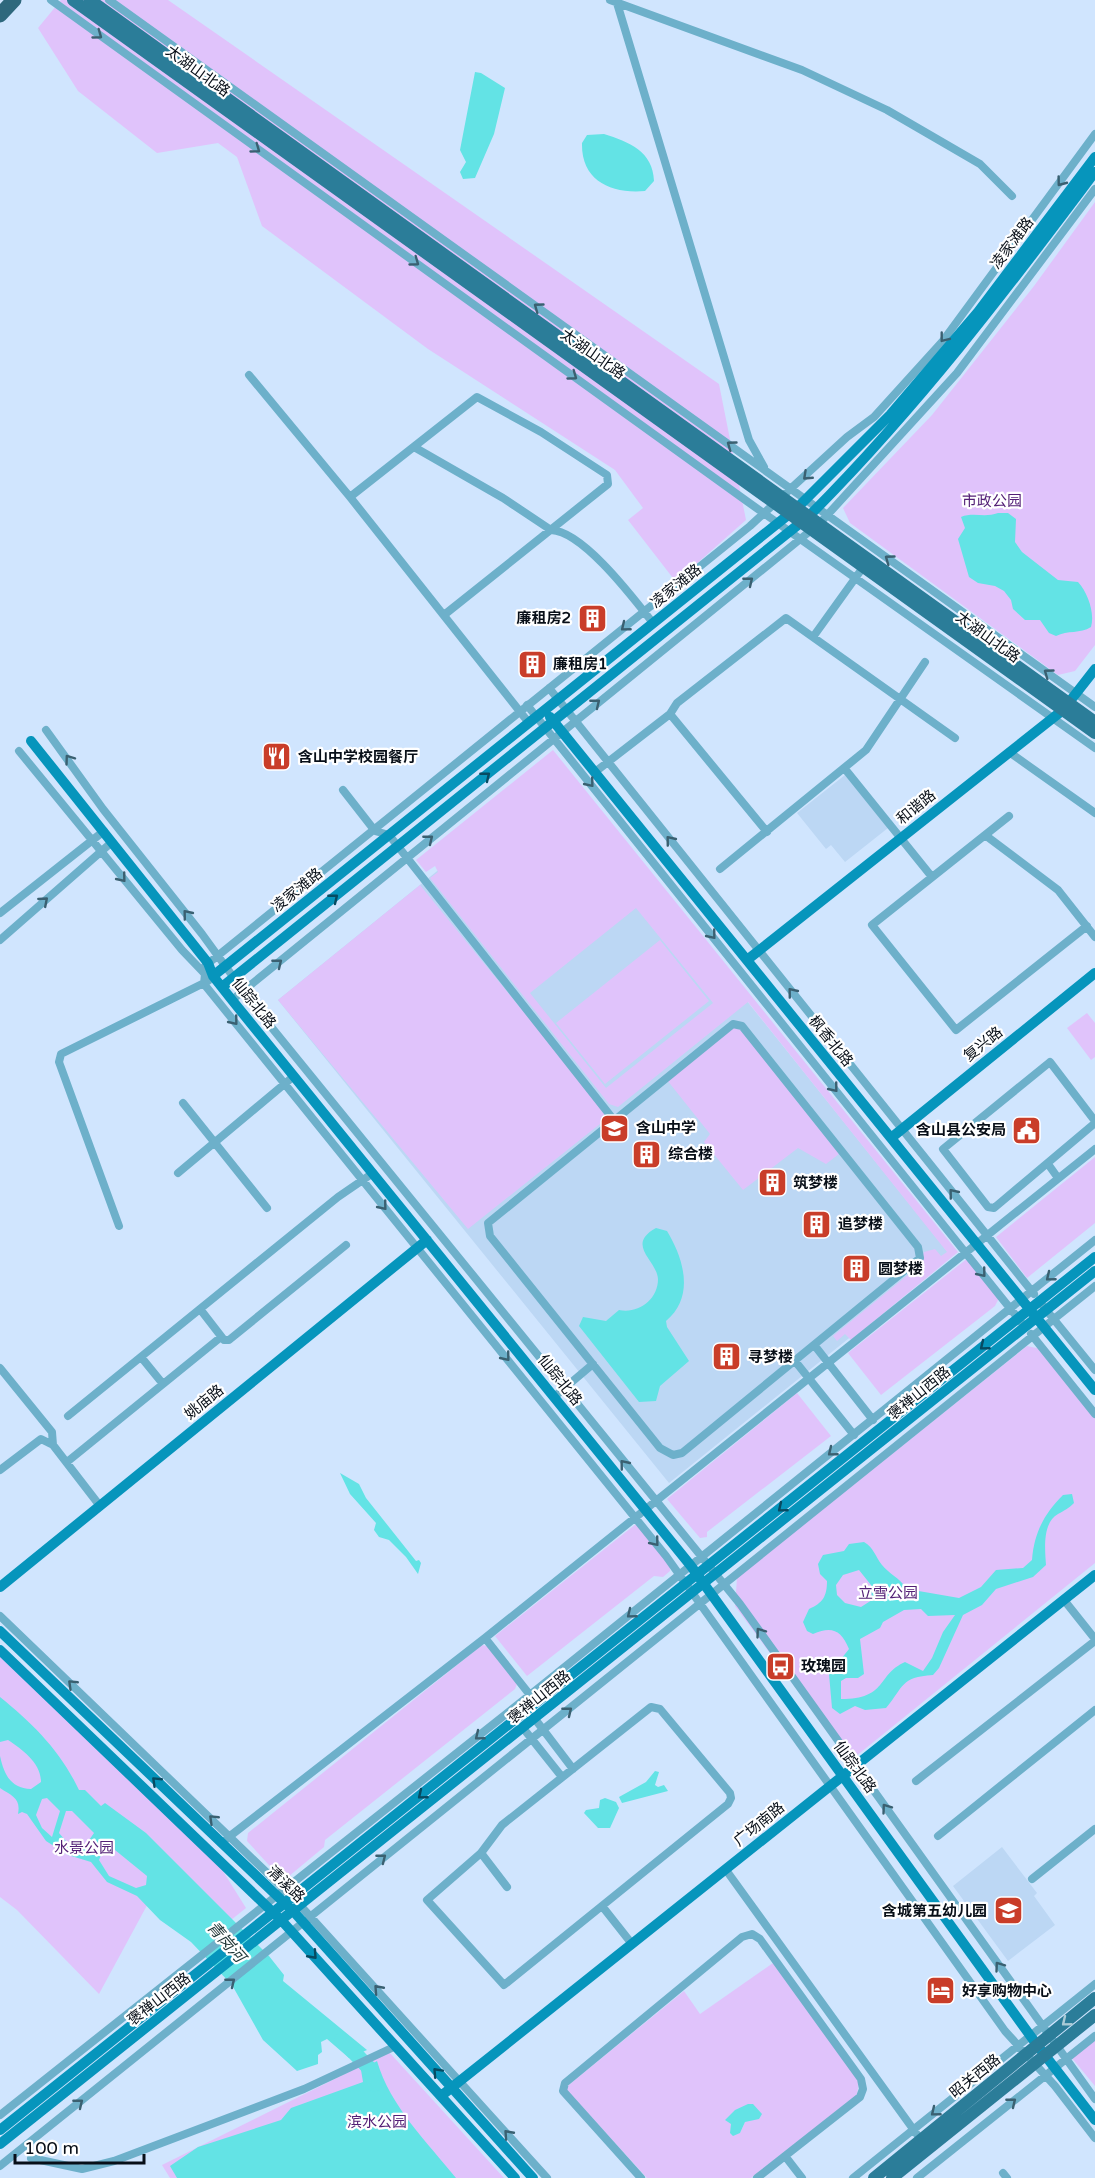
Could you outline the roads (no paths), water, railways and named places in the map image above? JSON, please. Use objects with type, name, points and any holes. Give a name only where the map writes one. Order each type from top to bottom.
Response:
[{"type":"highway","points":[[0,15],[14,0]]},
{"type":"main road","name":"太湖山北路","points":[[74,0],[784,496]]},
{"type":"main road","name":"太湖山北路","points":[[90,0],[784,496],[1065,706],[1095,733]]},
{"type":"main road","name":"凌家滩路","points":[[213,976],[798,507],[890,415],[978,312],[1095,157]]},
{"type":"main road","name":"凌家滩路","points":[[222,987],[789,532],[815,519],[985,318],[1095,172]]},
{"type":"main road","name":"太湖山北路","points":[[815,519],[864,566],[1065,706],[1095,722]]},
{"type":"main road","name":"和谐路","points":[[747,960],[1065,706],[1095,669]]},
{"type":"main road","name":"枫香北路","points":[[537,717],[549,724],[595,772],[1095,1390]]},
{"type":"main road","name":"仙踪北路","points":[[31,741],[104,831],[204,966],[698,1575],[1038,2045],[1095,2120]]},
{"type":"main road","name":"复兴路","points":[[891,1138],[1095,973]]},
{"type":"main road","name":"姚庙路","points":[[0,1587],[427,1240]]},
{"type":"main road","name":"褒禅山西路","points":[[0,2144],[278,1917],[290,1901],[686,1584],[1022,1323],[1095,1257]]},
{"type":"main road","name":"褒禅山西路","points":[[1043,1306],[1095,1271]]},
{"type":"main road","name":"广场南路","points":[[441,2096],[1095,1575]]},
{"type":"main road","name":"褒禅山西路","points":[[290,1901],[535,1719],[686,1584]]},
{"type":"main road","name":"清溪路","points":[[0,1631],[221,1844],[290,1901],[456,2084],[533,2178]]},
{"type":"main road","name":"清溪路","points":[[0,1650],[278,1917],[515,2178]]},
{"type":"main road","points":[[104,1750],[115,1740]]},
{"type":"main road","name":"褒禅山西路","points":[[0,2130],[209,1972]]},
{"type":"main road","name":"昭关西路","points":[[874,2178],[917,2135],[1038,2045],[1095,1998]]},
{"type":"main road","name":"昭关西路","points":[[1049,2036],[1095,2014]]},
{"type":"main road","name":"昭关西路","points":[[892,2178],[1026,2054]]},
{"type":"street","points":[[51,0],[855,578],[1065,706],[1095,748]]},
{"type":"street","points":[[109,0],[766,471]]},
{"type":"street","points":[[614,2],[749,440],[766,471],[784,496],[815,519]]},
{"type":"street","points":[[614,2],[802,70],[887,110],[980,164],[1012,196]]},
{"type":"street","points":[[204,966],[375,831],[527,705],[765,514],[847,437],[874,417],[921,366],[994,272],[1095,134]]},
{"type":"street","points":[[232,1000],[557,734],[801,539],[815,519],[957,373],[1095,189]]},
{"type":"street","points":[[249,375],[350,497],[520,711],[537,717]]},
{"type":"street","points":[[350,497],[477,397],[541,432],[607,475],[608,484],[444,615]]},
{"type":"street","points":[[414,447],[503,498],[551,530],[559,531],[595,555],[653,623]]},
{"type":"street","points":[[813,637],[864,566]]},
{"type":"street","points":[[595,772],[670,714],[677,703],[786,618],[955,738]]},
{"type":"street","points":[[720,869],[866,750],[925,662]]},
{"type":"street","points":[[549,688],[1095,1370]]},
{"type":"street","points":[[527,705],[537,717]]},
{"type":"street","points":[[1065,706],[1095,707]]},
{"type":"street","points":[[670,714],[767,832]]},
{"type":"street","points":[[46,730],[103,809],[243,991],[724,1585],[1095,2098]]},
{"type":"street","points":[[557,734],[1095,1414]]},
{"type":"street","points":[[19,751],[204,966],[204,984],[686,1584],[1026,2054],[1095,2138]]},
{"type":"street","points":[[1009,752],[1095,813]]},
{"type":"street","points":[[845,769],[932,877]]},
{"type":"street","points":[[343,790],[375,831],[389,835],[613,1119]]},
{"type":"street","points":[[1009,816],[872,925],[956,1030],[1087,926]]},
{"type":"street","points":[[0,913],[104,831]]},
{"type":"street","points":[[985,836],[1058,890],[1095,937]]},
{"type":"street","points":[[0,940],[112,842]]},
{"type":"street","points":[[119,1226],[59,1062],[61,1054],[204,984],[213,976]]},
{"type":"street","points":[[733,1023],[742,1026],[920,1252],[916,1263],[814,1346],[682,1453],[673,1455],[660,1448],[490,1236],[488,1223],[728,1026],[733,1023]]},
{"type":"street","points":[[1050,1062],[1095,1122],[994,1208],[988,1207],[943,1149],[1050,1062]]},
{"type":"street","points":[[178,1173],[294,1076]]},
{"type":"street","points":[[183,1103],[267,1208]]},
{"type":"street","points":[[221,1844],[485,1638],[1095,1149]]},
{"type":"street","points":[[1048,1164],[1058,1178]]},
{"type":"street","points":[[68,1416],[338,1197],[373,1173]]},
{"type":"street","points":[[708,1567],[854,1435],[1095,1240]]},
{"type":"street","points":[[200,1309],[221,1337],[229,1340],[346,1245]]},
{"type":"street","points":[[0,2166],[1095,1286]]},
{"type":"street","points":[[67,1462],[221,1337]]},
{"type":"street","points":[[814,1346],[873,1420]]},
{"type":"street","points":[[141,1357],[163,1384]]},
{"type":"street","points":[[795,1361],[854,1435]]},
{"type":"street","points":[[554,1397],[593,1364]]},
{"type":"street","points":[[0,1368],[52,1432],[53,1445]]},
{"type":"street","points":[[0,1470],[41,1439],[53,1445],[100,1506]]},
{"type":"street","points":[[0,2115],[265,1905],[290,1901],[530,1695],[686,1584]]},
{"type":"street","points":[[916,1781],[1095,1640],[1064,1600]]},
{"type":"street","points":[[0,1616],[231,1836],[290,1901]]},
{"type":"street","points":[[485,1638],[530,1695]]},
{"type":"street","points":[[651,1707],[660,1709],[731,1798],[729,1804],[504,1985],[427,1900],[481,1853],[491,1836],[502,1825],[562,1777],[651,1707]]},
{"type":"street","points":[[938,1836],[1095,1710]]},
{"type":"street","points":[[535,1719],[573,1768]]},
{"type":"street","points":[[523,1728],[562,1777]]},
{"type":"street","points":[[1032,1880],[1095,1829]]},
{"type":"street","points":[[481,1853],[507,1887]]},
{"type":"street","points":[[726,1870],[917,2135],[853,2178]]},
{"type":"street","points":[[602,1906],[632,1944]]},
{"type":"street","points":[[642,2178],[563,2091],[565,2083],[742,1936],[752,1935],[760,1939],[854,2069],[861,2079],[863,2089],[860,2097],[757,2178]]},
{"type":"street","points":[[1026,2054],[1049,2036],[1095,1984]]},
{"type":"street","points":[[917,2178],[1095,2036]]},
{"type":"street","points":[[32,2158],[82,2169],[114,2161],[304,2090],[396,2046]]},
{"type":"street","points":[[456,2084],[547,2178]]},
{"type":"street","points":[[785,2156],[802,2178]]},
{"type":"water","points":[[475,72],[481,73],[505,88],[494,134],[475,178],[463,179],[460,172],[466,162],[460,150]]},
{"type":"water","points":[[604,134],[631,144],[644,155],[653,171],[654,181],[645,191],[610,187],[593,176],[583,156],[582,143],[587,135]]},
{"type":"water","points":[[1008,513],[1016,519],[1015,542],[1022,552],[1058,580],[1078,582],[1090,603],[1091,627],[1083,631],[1056,636],[1049,633],[1040,620],[1025,620],[1013,609],[1011,600],[1004,591],[995,586],[978,583],[969,577],[958,539],[965,528],[961,517]]},
{"type":"water","points":[[656,1228],[667,1231],[682,1265],[684,1289],[681,1301],[666,1321],[667,1327],[689,1361],[660,1386],[656,1401],[639,1402],[579,1326],[583,1317],[606,1321],[619,1310],[633,1310],[651,1299],[658,1279],[645,1253],[643,1240]]},
{"type":"water","points":[[340,1473],[359,1484],[366,1498],[416,1561],[419,1560],[421,1563],[418,1574],[406,1557],[389,1540],[379,1537],[374,1530],[376,1523],[350,1494]]},
{"type":"water","points":[[1072,1494],[1074,1503],[1053,1518],[1049,1524],[1046,1537],[1046,1565],[1033,1577],[996,1589],[982,1605],[963,1615],[939,1668],[933,1675],[908,1681],[886,1708],[865,1710],[855,1706],[840,1714],[832,1708],[829,1674],[849,1649],[843,1638],[835,1631],[826,1630],[813,1634],[807,1631],[803,1622],[809,1609],[818,1604],[825,1595],[827,1581],[820,1574],[818,1564],[823,1555],[844,1551],[849,1544],[864,1542],[885,1568],[907,1589],[959,1598],[981,1587],[996,1570],[1023,1568],[1032,1560],[1041,1524],[1050,1509],[1063,1495]],"holes":[[[859,1570],[871,1585],[872,1600],[861,1607],[845,1603],[837,1595],[836,1585],[843,1575]],[[921,1609],[928,1616],[955,1615],[943,1632],[932,1658],[923,1671],[905,1662],[889,1673],[874,1691],[856,1698],[841,1699],[841,1681],[846,1678],[858,1678],[864,1674],[860,1639],[880,1628],[883,1622],[904,1610]]]},
{"type":"water","points":[[0,1697],[45,1739],[63,1762],[79,1790],[85,1790],[101,1806],[105,1803],[146,1833],[269,1956],[284,1975],[283,1981],[367,2050],[349,2058],[327,2039],[321,2042],[322,2052],[318,2055],[318,2064],[297,2071],[263,2040],[232,1985],[191,1942],[160,1920],[137,1896],[107,1882],[91,1862],[68,1855],[46,1841],[27,1814],[22,1812],[18,1814],[17,1801],[0,1788],[0,1756],[9,1779],[18,1786],[31,1789],[41,1782],[40,1775],[35,1763],[25,1753],[8,1740],[0,1742]],"holes":[[[47,1798],[60,1811],[52,1837],[42,1828],[36,1815],[42,1799]],[[66,1811],[72,1811],[94,1833],[85,1846],[71,1847],[59,1833]],[[108,1848],[115,1850],[147,1876],[146,1885],[136,1888],[109,1876],[99,1860]]]},
{"type":"water","points":[[655,1771],[659,1772],[655,1785],[658,1787],[664,1785],[668,1791],[622,1803],[619,1797],[646,1782]]},
{"type":"water","points":[[605,1798],[616,1802],[619,1808],[610,1828],[598,1828],[584,1813],[586,1810],[599,1808],[600,1800]]},
{"type":"water","name":"滨水公园","points":[[377,2061],[400,2108],[456,2178],[177,2178],[170,2166],[198,2147],[281,2120],[291,2108],[363,2082],[361,2070]]},
{"type":"water","points":[[753,2104],[762,2114],[759,2119],[745,2122],[740,2133],[733,2136],[730,2133],[731,2124],[725,2120],[735,2110]]},
{"type":"waterway","name":"青岗河","points":[[342,2040],[371,2070],[375,2084]]},
{"type":"place","name":"廉租房2","points":[[592,618]]},
{"type":"place","name":"廉租房1","points":[[532,664]]},
{"type":"place","name":"含山中学校园餐厅","points":[[277,757]]},
{"type":"place","name":"含山中学","points":[[615,1128]]},
{"type":"place","name":"含山县公安局","points":[[1027,1130]]},
{"type":"place","name":"综合楼","points":[[647,1154]]},
{"type":"place","name":"筑梦楼","points":[[772,1183]]},
{"type":"place","name":"追梦楼","points":[[817,1224]]},
{"type":"place","name":"圆梦楼","points":[[857,1269]]},
{"type":"place","name":"寻梦楼","points":[[727,1357]]},
{"type":"place","name":"玫瑰园","points":[[780,1666]]},
{"type":"place","name":"含城第五幼儿园","points":[[1008,1911]]},
{"type":"place","name":"好享购物中心","points":[[941,1991]]},
{"type":"park label","name":"市政公园","points":[[992,501]]},
{"type":"park label","name":"立雪公园","points":[[888,1593]]},
{"type":"park label","name":"水景公园","points":[[84,1848]]}]
